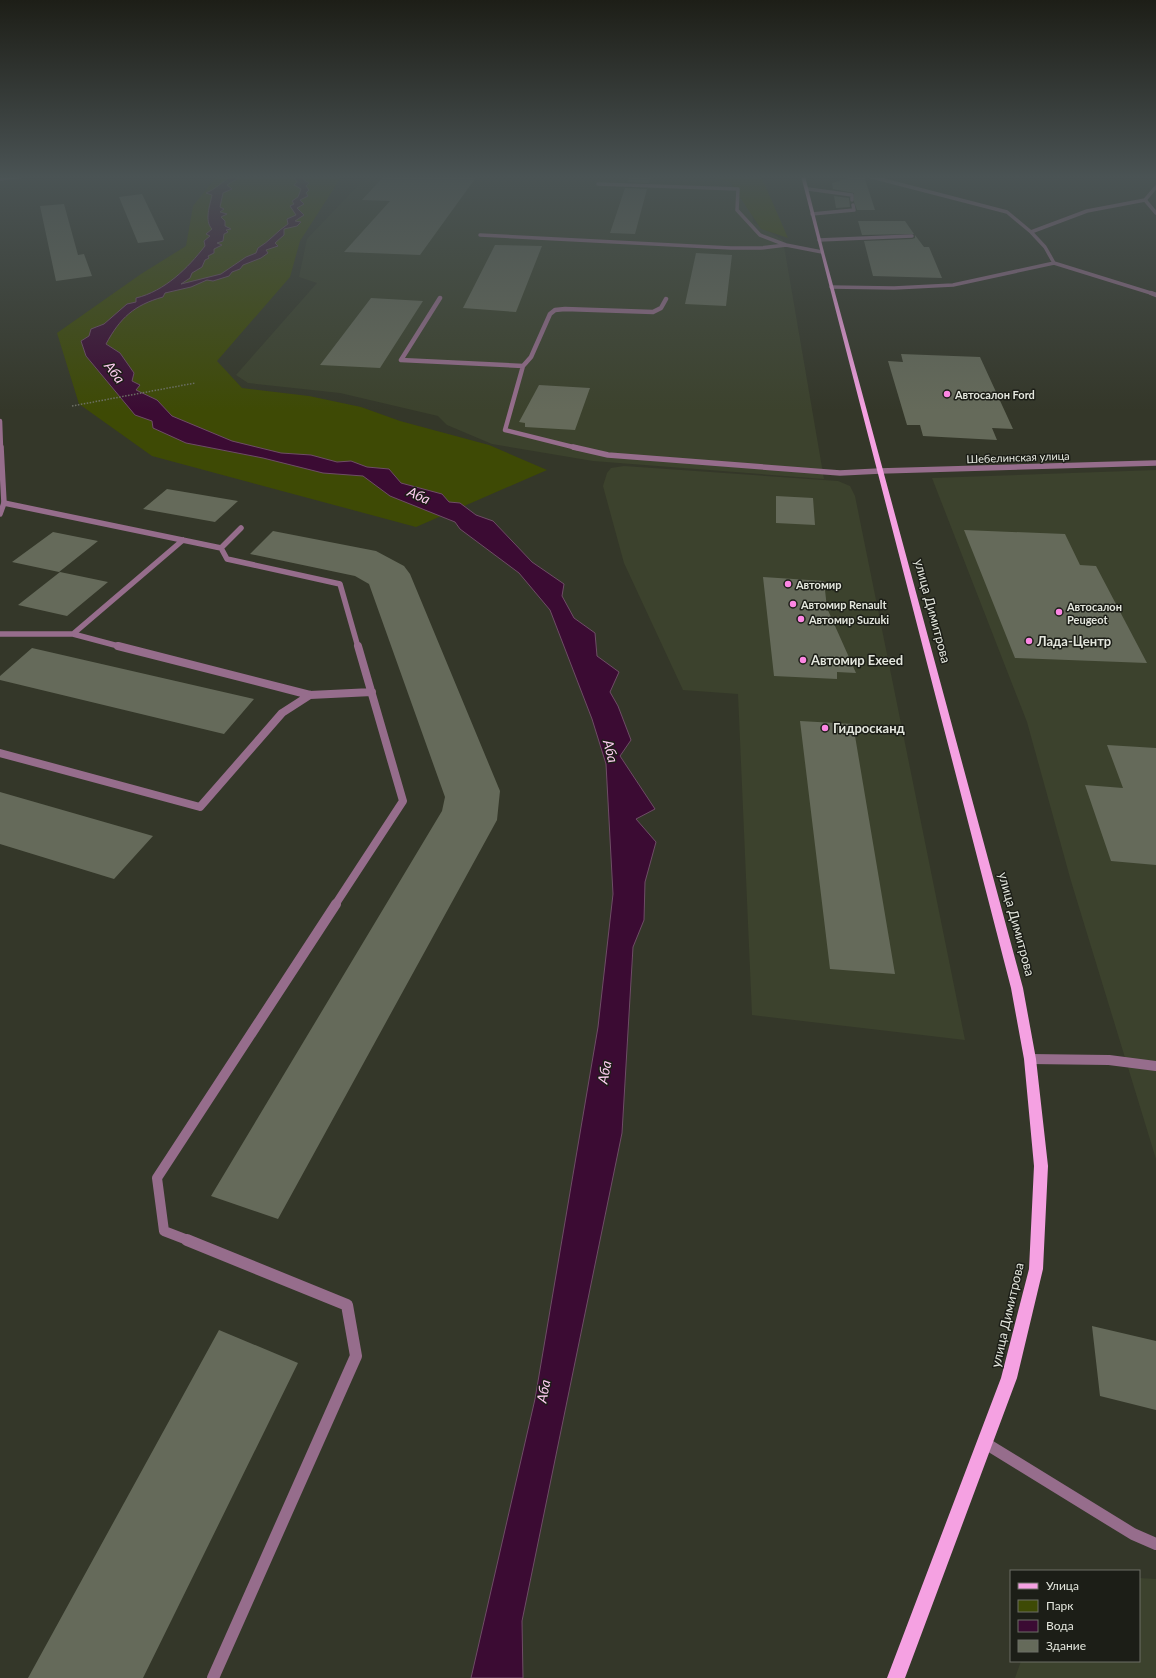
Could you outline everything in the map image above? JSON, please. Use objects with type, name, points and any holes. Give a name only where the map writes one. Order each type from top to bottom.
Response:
[{"type":"main road","name":"улица Димитрова","points":[[823,254],[1017,988],[1030,1059],[1041,1166],[1036,1269],[1010,1378],[896,1678]]},
{"type":"street","points":[[1049,254],[1054,264]]},
{"type":"street","points":[[831,287],[894,288],[953,285],[1054,264],[1156,295]]},
{"type":"street","points":[[440,298],[401,360],[523,366],[531,357],[546,320],[555,310],[565,309],[653,312],[661,308],[666,299]]},
{"type":"street","name":"Шебелинская улица","points":[[523,366],[505,430],[608,455],[840,472],[1156,463]]},
{"type":"street","points":[[0,421],[4,503],[0,514]]},
{"type":"street","points":[[4,503],[221,548],[227,559],[340,584],[403,801],[157,1178],[164,1231],[347,1305],[356,1356],[213,1678]]},
{"type":"street","points":[[221,548],[241,528]]},
{"type":"street","points":[[73,634],[183,540]]},
{"type":"street","points":[[0,634],[73,634],[310,695],[372,692]]},
{"type":"street","points":[[0,753],[200,807],[282,713],[310,695]]},
{"type":"street","points":[[1030,1059],[1079,1058],[1136,1062],[1156,1066]]},
{"type":"street","points":[[985,1443],[1133,1534],[1156,1544]]},
{"type":"path","points":[[72,406],[195,383]]},
{"type":"shaded area","points":[[304,254],[785,254],[824,479],[593,461],[492,444],[447,425],[438,416],[340,393],[248,383],[236,375],[317,283],[299,277]]},
{"type":"shaded area","points":[[624,466],[838,481],[850,486],[855,496],[965,1040],[752,1015],[738,694],[683,690],[624,563],[603,486],[607,473],[611,468]]},
{"type":"shaded area","points":[[1156,470],[1156,1159],[1071,881],[1027,722],[932,478]]},
{"type":"shaded area","points":[[1140,1578],[1156,1579],[1156,1678],[1015,1678],[1021,1662],[1140,1662]]},
{"type":"green space","points":[[173,254],[296,254],[290,277],[217,361],[242,388],[309,396],[361,407],[400,421],[489,445],[547,470],[416,527],[152,456],[79,404],[57,333],[141,274]]},
{"type":"water","name":"Аба","points":[[198,254],[211,254],[205,260],[202,267],[192,273],[190,278],[181,284],[221,274],[246,257],[253,254],[266,254],[243,265],[240,269],[232,272],[229,276],[213,281],[207,280],[191,287],[165,293],[163,297],[144,304],[123,320],[106,344],[120,353],[134,373],[132,381],[140,385],[136,390],[157,400],[172,416],[232,441],[281,453],[311,455],[337,462],[351,461],[367,467],[389,469],[401,483],[442,494],[449,502],[460,503],[476,515],[493,521],[532,562],[564,584],[562,596],[574,618],[595,633],[597,656],[619,672],[610,692],[618,706],[631,740],[620,756],[655,809],[636,819],[656,842],[645,882],[644,920],[633,947],[622,1133],[522,1621],[523,1678],[471,1678],[535,1399],[598,1027],[613,894],[606,764],[592,719],[550,610],[519,573],[460,529],[455,522],[390,496],[363,476],[323,473],[263,458],[186,443],[153,428],[152,421],[135,415],[86,356],[81,341],[89,336],[91,329],[104,324],[127,304],[136,302],[136,298],[157,290],[175,278]]},
{"type":"building","points":[[50,254],[84,254],[92,276],[56,281]]},
{"type":"building","points":[[490,254],[539,254],[516,312],[463,308]]},
{"type":"building","points":[[696,254],[732,255],[726,306],[685,304]]},
{"type":"building","points":[[867,254],[932,254],[942,278],[873,276]]},
{"type":"building","points":[[371,298],[423,301],[380,368],[320,365]]},
{"type":"building","name":"Автосалон Ford","points":[[901,354],[980,357],[1013,429],[992,428],[997,440],[923,436],[920,425],[907,425],[888,361],[903,362]]},
{"type":"building","points":[[539,385],[590,388],[575,430],[525,427],[525,423],[519,422]]},
{"type":"building","points":[[167,489],[238,501],[215,522],[143,509]]},
{"type":"building","points":[[776,496],[813,498],[815,525],[776,523]]},
{"type":"building","name":"Автосалон Peugeot","points":[[964,530],[1065,534],[1080,565],[1096,566],[1147,663],[1015,658]]},
{"type":"building","points":[[273,531],[376,551],[404,566],[410,574],[500,791],[497,820],[278,1219],[211,1196],[442,811],[445,797],[369,584],[355,576],[250,554]]},
{"type":"building","points":[[53,532],[98,541],[59,572],[12,562]]},
{"type":"building","points":[[60,572],[108,582],[67,616],[18,605]]},
{"type":"building","points":[[763,577],[824,581],[827,608],[856,673],[837,672],[837,679],[774,676]]},
{"type":"building","points":[[32,648],[254,699],[224,734],[0,680],[0,676]]},
{"type":"building","points":[[800,721],[853,724],[895,974],[830,969]]},
{"type":"building","points":[[1107,745],[1156,748],[1156,865],[1111,861],[1085,785],[1123,788]]},
{"type":"building","points":[[0,792],[153,836],[114,879],[0,844]]},
{"type":"building","points":[[1092,1326],[1156,1341],[1156,1410],[1100,1396]]},
{"type":"building","points":[[219,1330],[298,1363],[143,1678],[28,1678]]},
{"type":"place","name":"Автосалон Ford","points":[[947,394]]},
{"type":"place","name":"Автомир","points":[[788,584]]},
{"type":"place","name":"Автомир Renault","points":[[793,604]]},
{"type":"place","name":"Автосалон Peugeot","points":[[1059,612]]},
{"type":"place","name":"Автомир Suzuki","points":[[801,619]]},
{"type":"place","name":"Лада-Центр","points":[[1029,641]]},
{"type":"place","name":"Автомир Exeed","points":[[803,660]]},
{"type":"place","name":"Гидросканд","points":[[825,728]]}]
